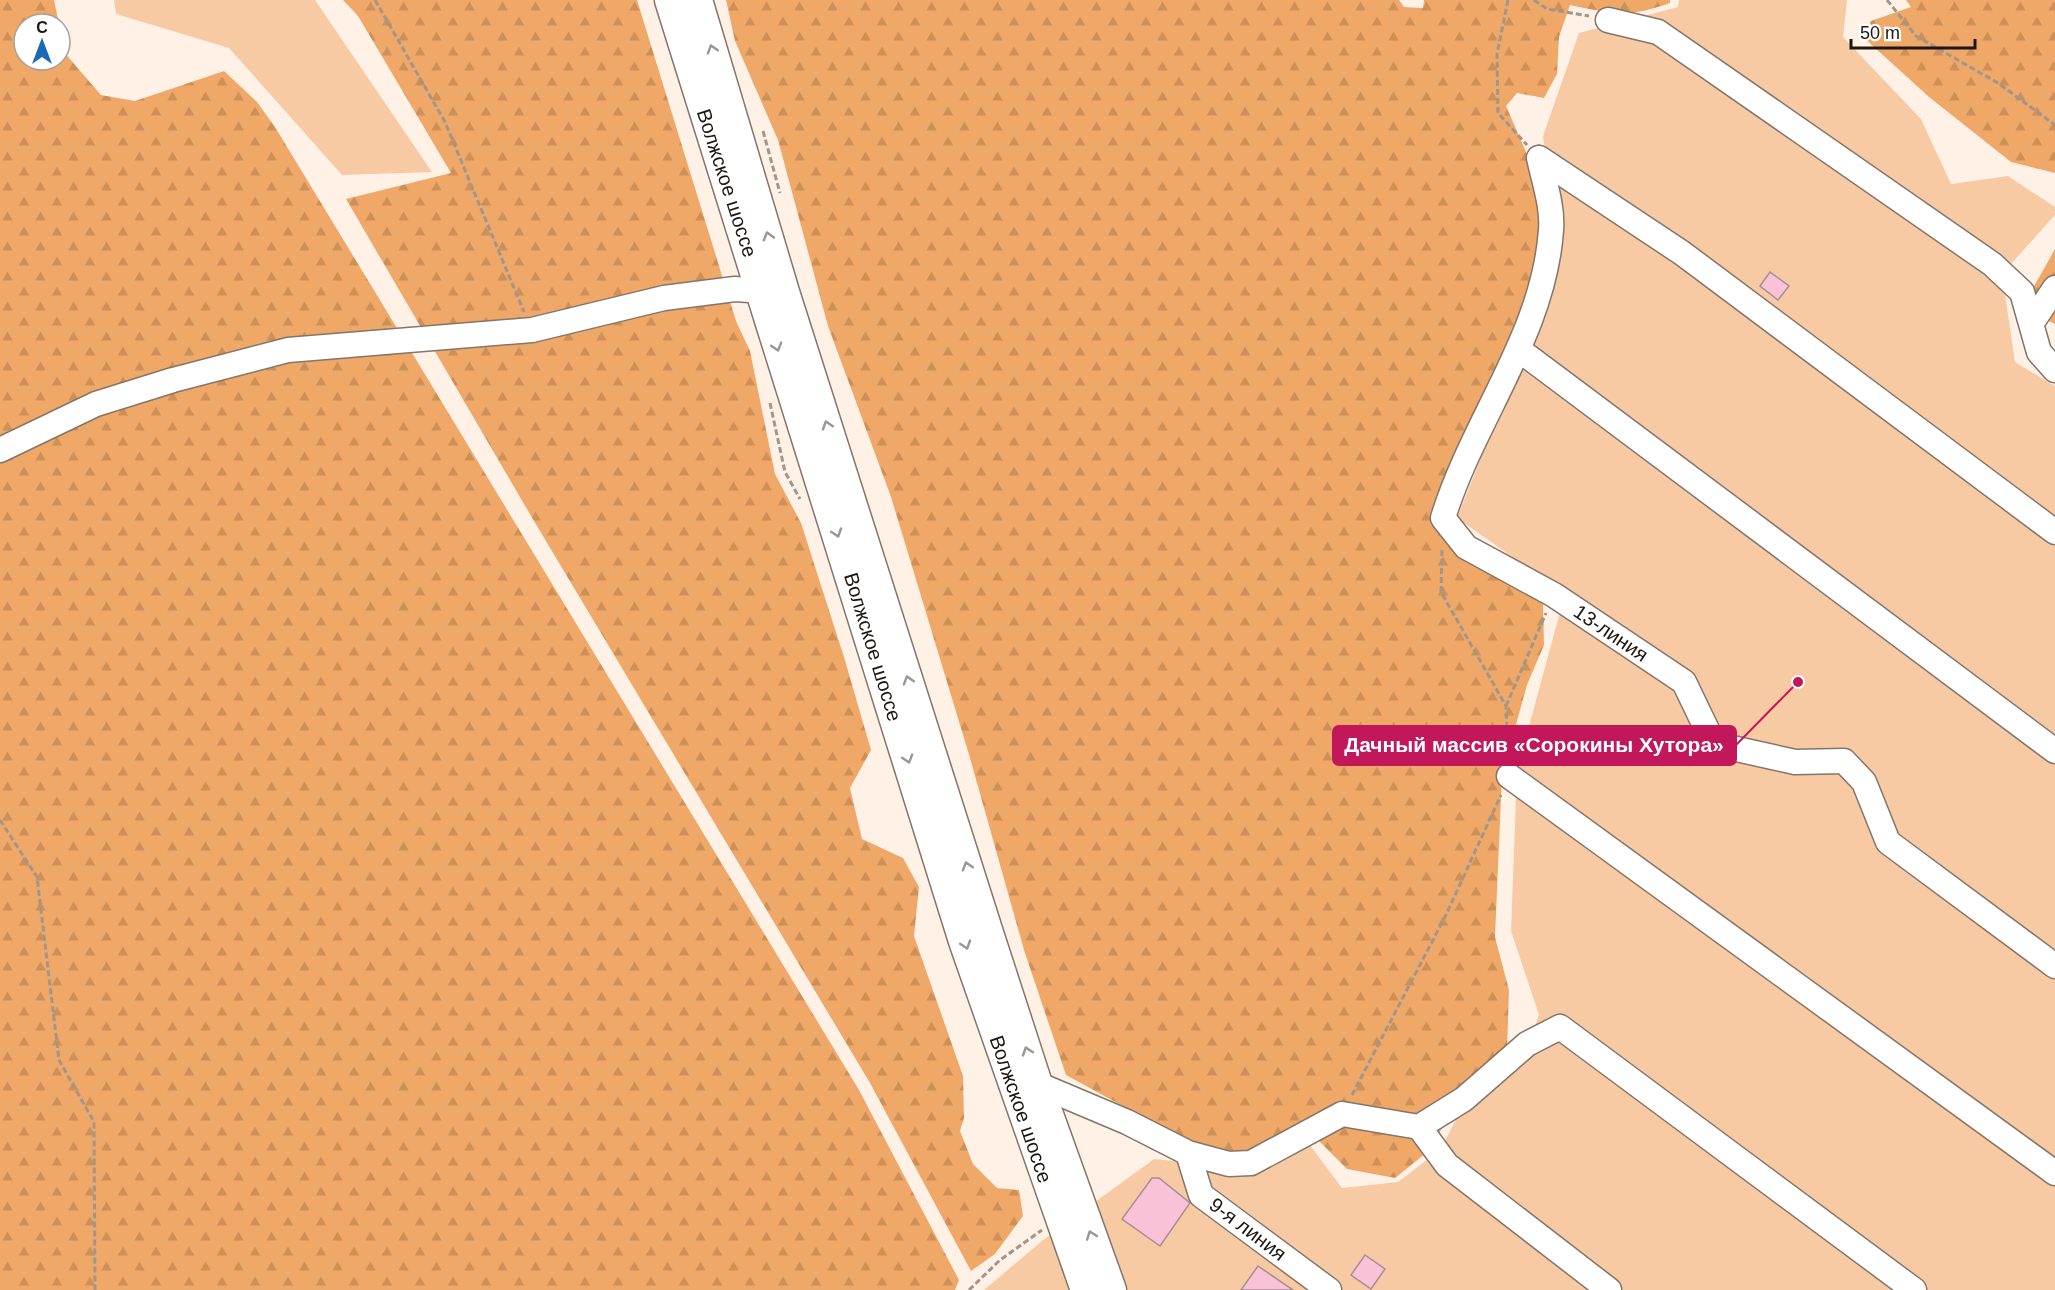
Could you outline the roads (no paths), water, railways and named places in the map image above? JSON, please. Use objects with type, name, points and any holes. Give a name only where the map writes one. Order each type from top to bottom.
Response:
[{"type":"main road","name":"Волжское шоссе","points":[[670,0],[772,292],[1037,1084],[1111,1290]]},
{"type":"main road","name":"Волжское шоссе","points":[[697,0],[772,292],[964,941],[1059,1219],[1086,1290]]},
{"type":"lane","points":[[1608,20],[1658,32],[1992,264],[2022,292],[2039,352],[2055,370]]},
{"type":"lane","points":[[2055,532],[1682,253],[1539,158],[1552,228],[1542,289],[1518,349],[2055,751]]},
{"type":"lane","points":[[2031,324],[2055,288]]},
{"type":"lane","points":[[0,450],[96,404],[173,380],[288,350],[532,330],[664,298],[735,290],[772,292]]},
{"type":"lane","name":"13-линия","points":[[1518,349],[1455,478],[1443,518],[1466,547],[1554,595],[1684,682],[1709,734],[1723,746],[1795,762],[1844,761],[1864,782],[1888,842],[2055,966]]},
{"type":"lane","points":[[1509,776],[2055,1173]]},
{"type":"lane","points":[[1037,1084],[1127,1122],[1188,1153],[1229,1164],[1251,1163],[1341,1114],[1419,1127],[1464,1099],[1527,1044],[1560,1027],[1914,1290]]},
{"type":"lane","points":[[1419,1127],[1447,1165],[1609,1290]]},
{"type":"lane","name":"9-я линия","points":[[1188,1153],[1201,1195],[1329,1290]]},
{"type":"place","name":"Дачный массив «Сорокины Хутора»","points":[[1798,682]]}]
